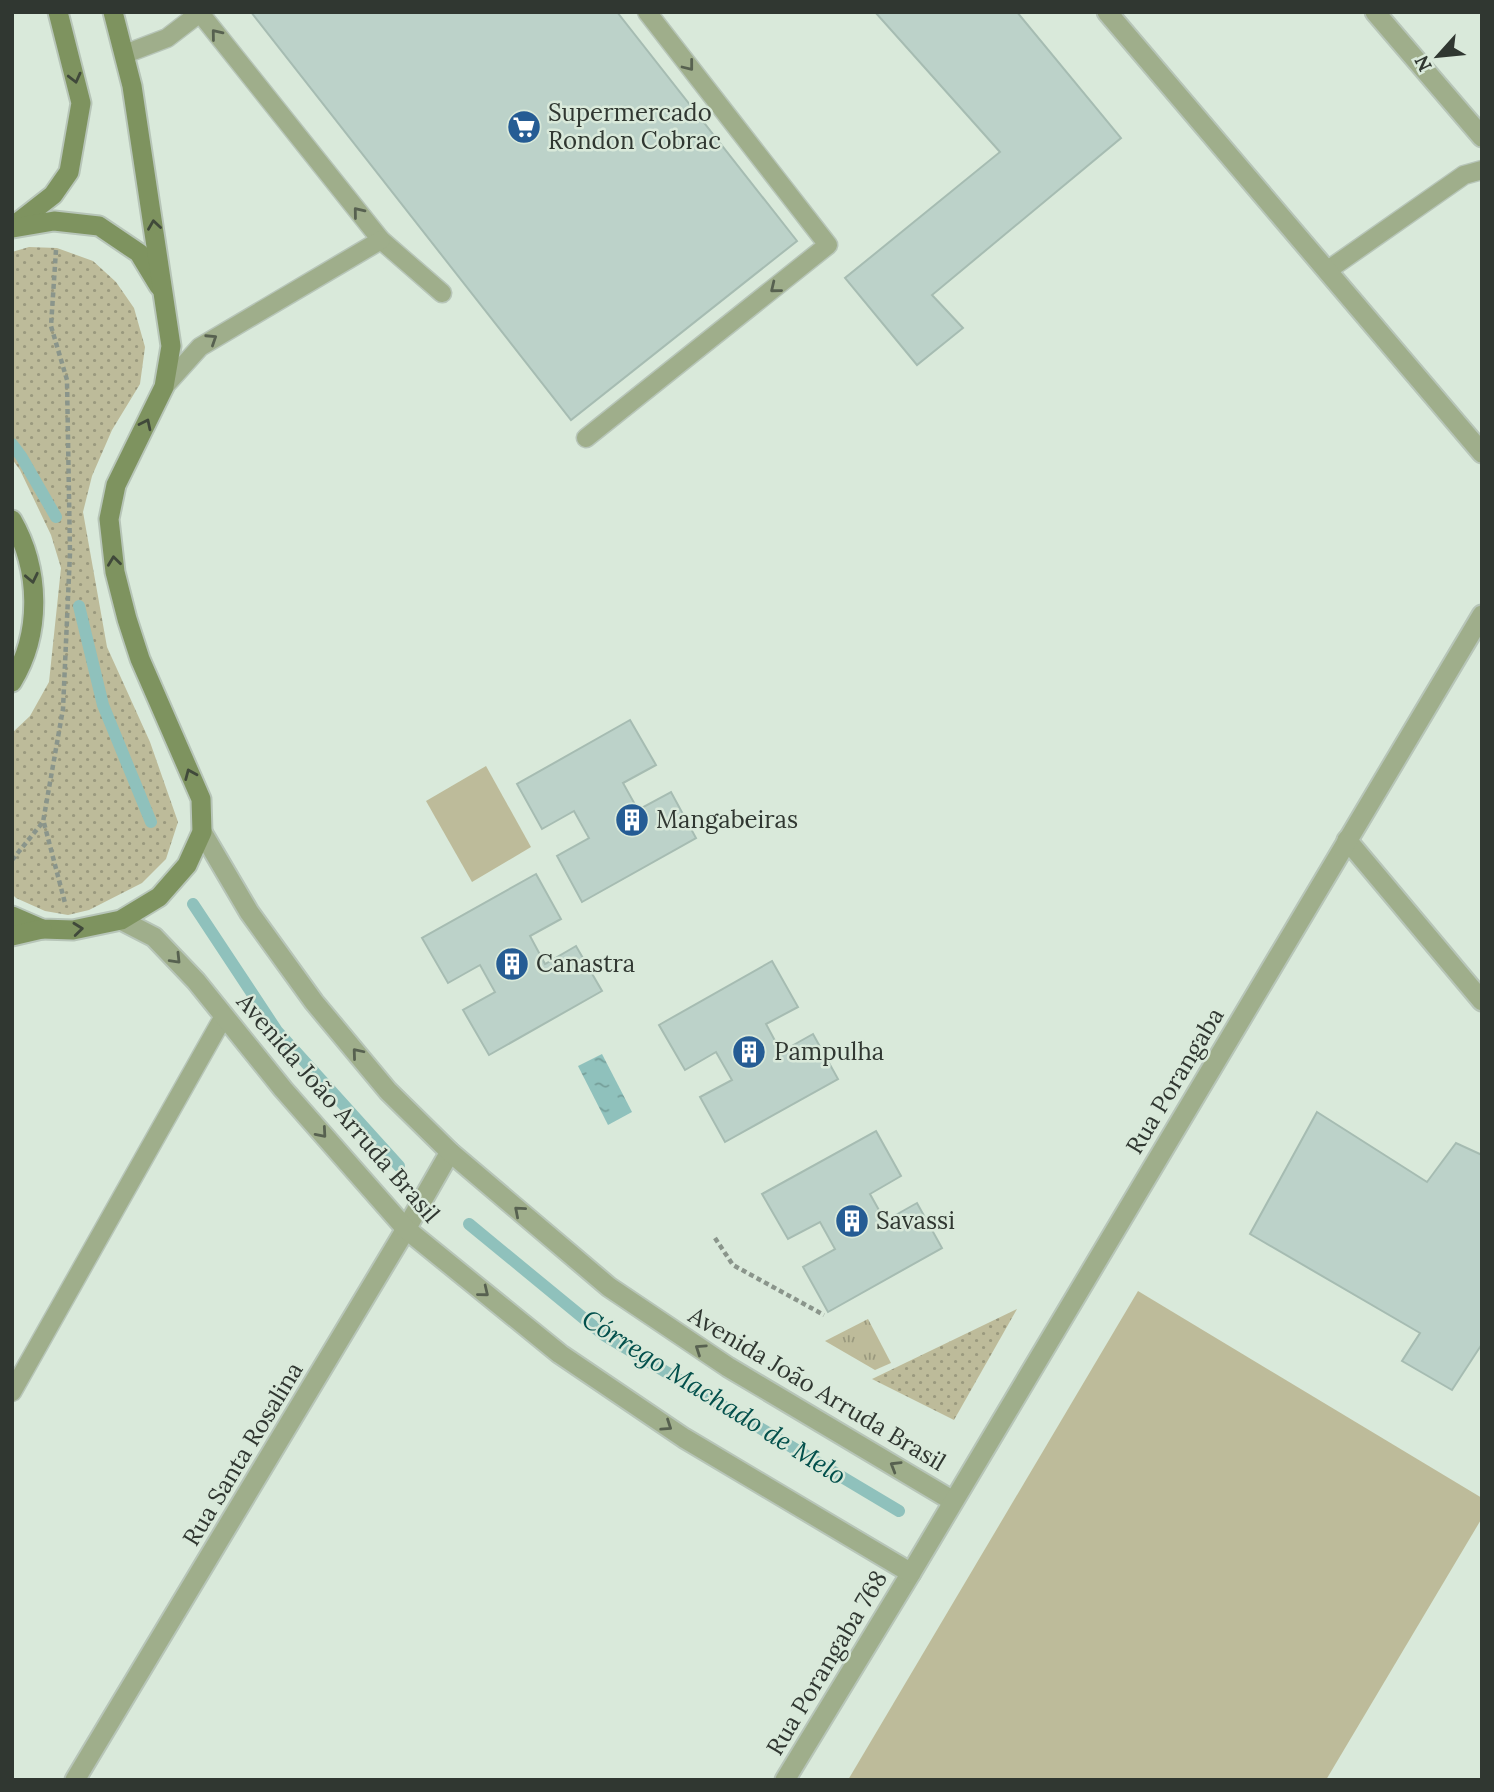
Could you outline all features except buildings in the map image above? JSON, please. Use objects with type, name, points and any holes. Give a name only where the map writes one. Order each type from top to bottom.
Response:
[{"type":"main road","points":[[12,228],[53,195],[69,172],[81,103],[58,12]]},
{"type":"main road","points":[[12,936],[42,929],[73,930],[121,920],[159,897],[187,865],[202,832],[201,799],[140,659],[127,619],[115,572],[109,520],[116,485],[164,387],[172,346],[142,146],[125,54],[113,12]]},
{"type":"main road","points":[[12,228],[54,221],[99,226],[139,253],[163,292]]},
{"type":"main road","points":[[12,520],[24,540],[34,590],[31,640],[12,682]]},
{"type":"main road","points":[[12,916],[42,929]]},
{"type":"street","points":[[1107,12],[1482,453]]},
{"type":"street","points":[[1375,12],[1482,137]]},
{"type":"street","name":"Rua Porangaba","points":[[911,1573],[1482,615]]},
{"type":"street","name":"Avenida João Arruda Brasil","points":[[202,832],[249,912],[314,1002],[388,1091],[450,1152],[608,1287],[729,1367],[953,1501]]},
{"type":"street","points":[[1347,840],[1482,1001]]},
{"type":"street","name":"Avenida João Arruda Brasil","points":[[121,920],[154,937],[196,981],[283,1089],[406,1229],[560,1354],[684,1437],[911,1573]]},
{"type":"street","name":"Rua Santa Rosalina","points":[[75,1780],[450,1152]]},
{"type":"street","name":"Rua Porangaba 768","points":[[785,1780],[911,1573]]},
{"type":"lane","points":[[586,438],[828,245],[647,12]]},
{"type":"lane","points":[[125,54],[167,38],[200,13],[381,240],[442,293]]},
{"type":"lane","points":[[1328,270],[1464,175],[1482,170]]},
{"type":"lane","points":[[164,387],[200,347],[381,240]]},
{"type":"lane","points":[[12,1392],[224,1016]]},
{"type":"path","points":[[43,822],[73,930]]},
{"type":"path","points":[[715,1238],[733,1265],[824,1315]]},
{"type":"green space","points":[[29,247],[57,248],[93,261],[116,282],[134,308],[145,347],[140,384],[112,430],[92,476],[83,512],[107,647],[150,742],[178,822],[166,859],[142,883],[89,910],[68,915],[45,911],[12,894],[12,733],[30,716],[49,682],[61,568],[51,535],[12,459],[12,252]]},
{"type":"green space","points":[[486,766],[531,847],[472,882],[426,801]]},
{"type":"green space","points":[[1138,1291],[1482,1498],[1482,1518],[1326,1780],[848,1780]]},
{"type":"green space","points":[[1017,1309],[954,1420],[872,1379]]},
{"type":"green space","points":[[868,1319],[891,1363],[875,1370],[825,1341]]},
{"type":"water","points":[[602,1054],[632,1112],[608,1125],[578,1066]]},
{"type":"waterway","name":"Córrego Machado de Melo","points":[[12,444],[56,517]]},
{"type":"waterway","name":"Córrego Machado de Melo","points":[[79,606],[103,705],[151,822]]},
{"type":"waterway","name":"Córrego Machado de Melo","points":[[193,904],[277,1031],[399,1166]]},
{"type":"waterway","name":"Córrego Machado de Melo","points":[[469,1224],[604,1335],[899,1511]]},
{"type":"place","name":"Supermercado Rondon Cobrac","points":[[524,127]]},
{"type":"place","name":"Mangabeiras","points":[[632,820]]},
{"type":"place","name":"Canastra","points":[[512,964]]},
{"type":"place","name":"Pampulha","points":[[749,1052]]},
{"type":"place","name":"Savassi","points":[[852,1221]]}]
